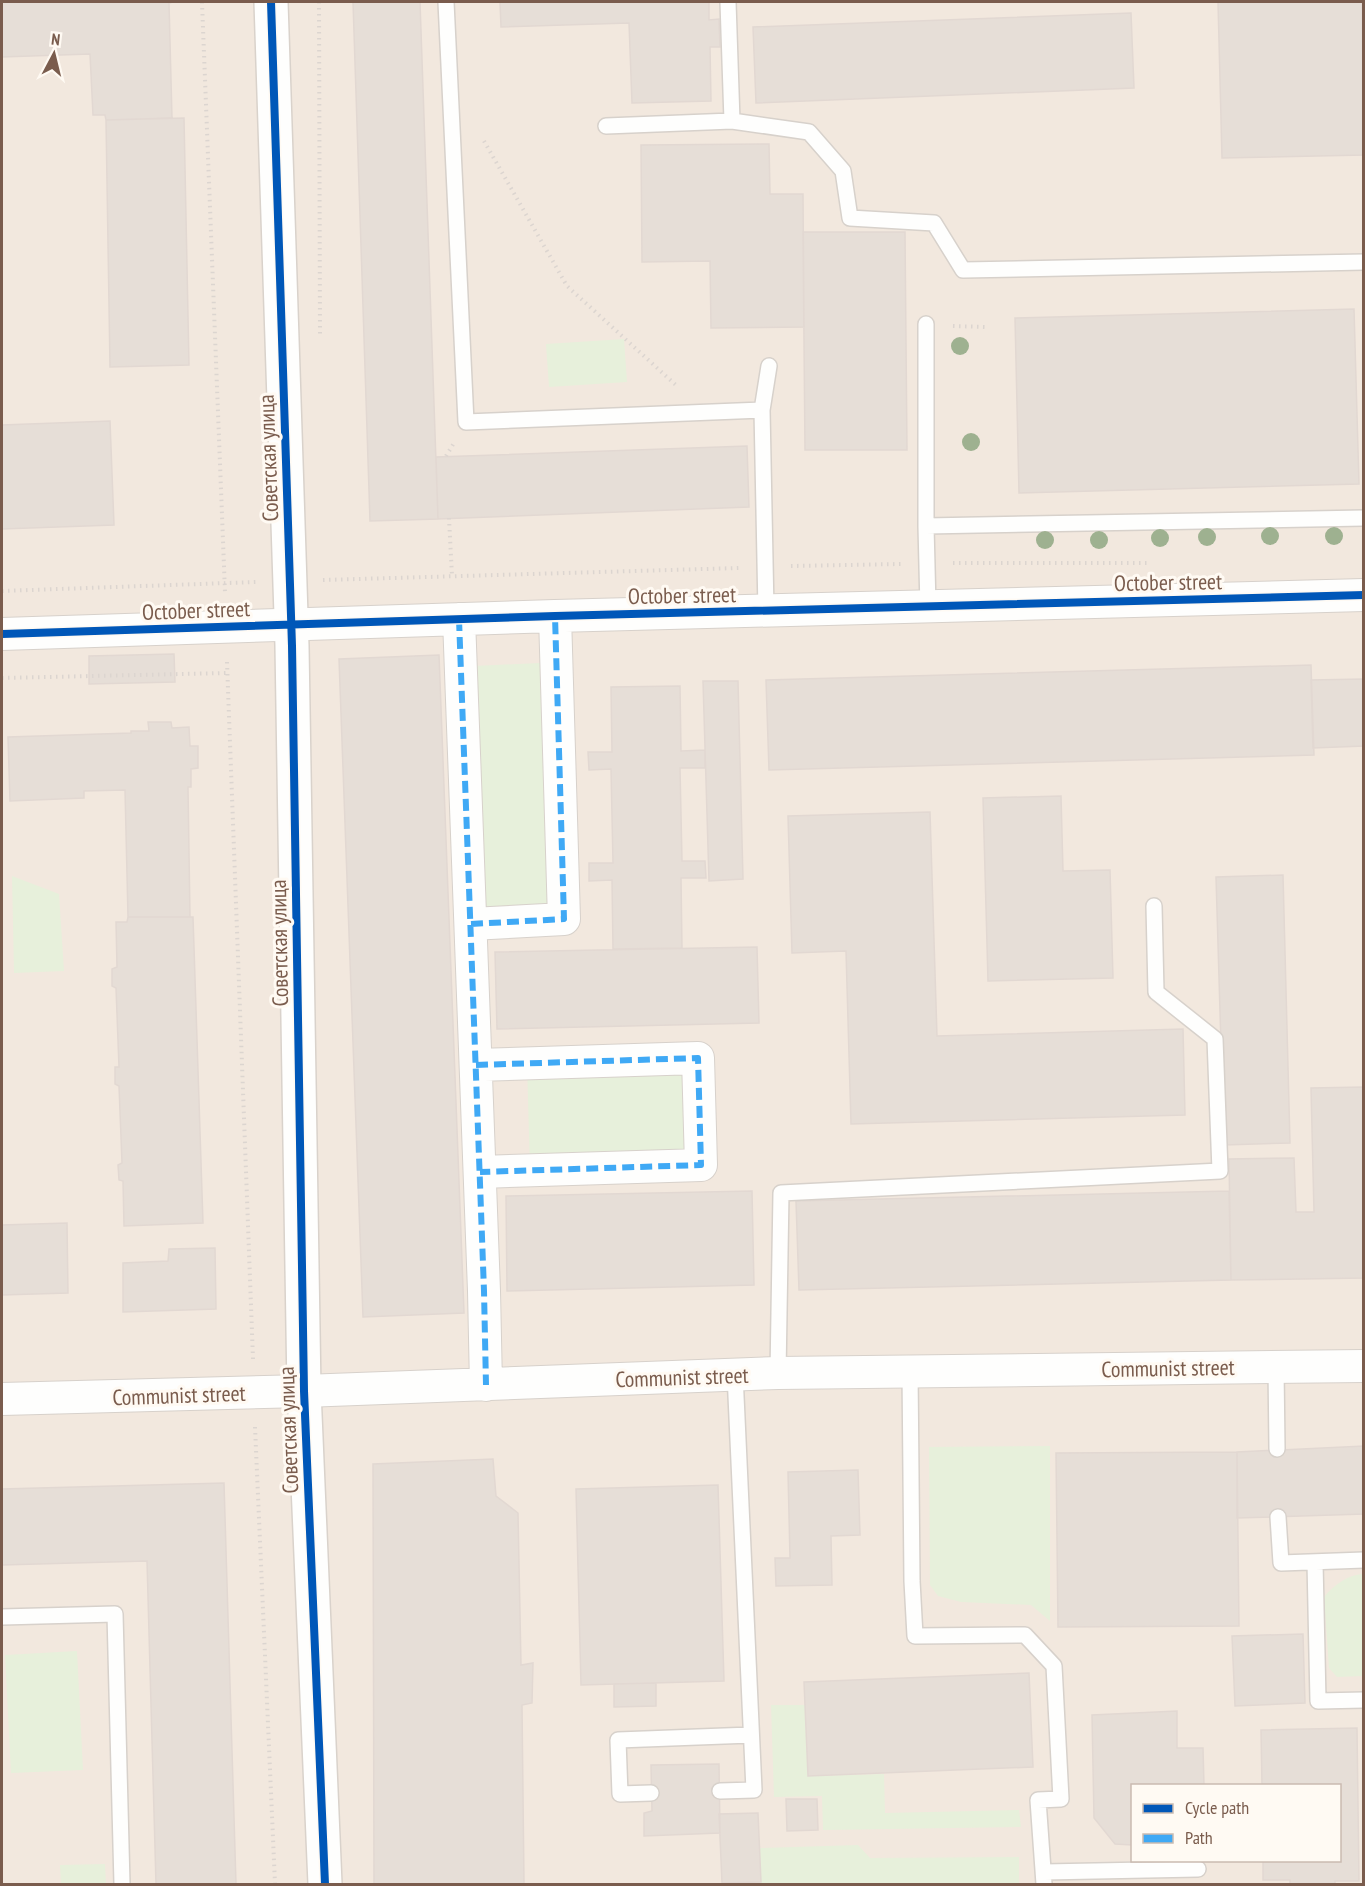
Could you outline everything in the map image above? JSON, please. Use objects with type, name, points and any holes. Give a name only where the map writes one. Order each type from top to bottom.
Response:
[{"type":"street","name":"Советская улица","points":[[271,2],[292,625],[304,1391],[325,1884]]},
{"type":"street","name":"October street","points":[[2,634],[555,616],[1364,596]]},
{"type":"street","points":[[471,924],[564,919],[555,616]]},
{"type":"street","points":[[459,619],[486,1385]]},
{"type":"street","points":[[476,1065],[698,1058],[701,1165],[480,1172]]},
{"type":"street","name":"Communist street","points":[[2,1399],[254,1393],[735,1374],[1364,1366]]},
{"type":"lane","points":[[446,2],[466,422],[762,410]]},
{"type":"lane","points":[[728,2],[732,121]]},
{"type":"lane","points":[[606,126],[732,121],[809,132],[843,171],[850,218],[934,223],[963,270],[1364,262]]},
{"type":"lane","points":[[926,324],[928,607]]},
{"type":"lane","points":[[766,611],[762,410],[769,366]]},
{"type":"lane","points":[[926,526],[1364,518]]},
{"type":"lane","points":[[778,1373],[781,1193],[1221,1171],[1215,1039],[1156,993],[1154,906]]},
{"type":"lane","points":[[1276,1367],[1276,1449]]},
{"type":"lane","points":[[910,1370],[915,1636],[1025,1635],[1054,1666],[1061,1799],[1038,1800],[1044,1878],[1198,1869]]},
{"type":"lane","points":[[720,1791],[754,1790],[735,1374]]},
{"type":"lane","points":[[1278,1517],[1281,1563],[1364,1560]]},
{"type":"lane","points":[[1315,1562],[1318,1701],[1364,1700]]},
{"type":"lane","points":[[2,1617],[115,1614],[122,1884]]},
{"type":"lane","points":[[651,1793],[620,1794],[618,1740],[752,1735]]},
{"type":"path","points":[[202,2],[254,1393],[275,1884]]},
{"type":"path","points":[[484,141],[567,286],[680,388]]},
{"type":"path","points":[[449,518],[452,576]]},
{"type":"path","points":[[2,591],[927,563]]},
{"type":"path","points":[[2,678],[227,673]]},
{"type":"shaded area","points":[[2,2],[1363,2],[1363,1884],[2,1884]]},
{"type":"green space","points":[[624,339],[627,382],[549,387],[546,344]]},
{"type":"green space","points":[[540,663],[551,905],[484,908],[474,666]]},
{"type":"green space","points":[[12,876],[59,894],[64,971],[14,973]]},
{"type":"green space","points":[[698,1058],[701,1165],[530,1171],[527,1063]]},
{"type":"green space","points":[[1050,1446],[1050,1621],[1031,1605],[961,1602],[938,1596],[930,1585],[929,1447]]},
{"type":"green space","points":[[1363,1574],[1363,1676],[1337,1677],[1329,1668],[1324,1597],[1341,1581]]},
{"type":"green space","points":[[77,1651],[83,1770],[11,1773],[5,1655]]},
{"type":"green space","points":[[771,1705],[805,1705],[808,1776],[884,1774],[885,1813],[1019,1810],[1021,1827],[823,1830],[822,1796],[774,1797]]},
{"type":"green space","points":[[858,1845],[870,1858],[1019,1857],[1019,1884],[722,1884],[761,1882],[760,1848]]},
{"type":"green space","points":[[105,1864],[106,1884],[61,1884],[60,1865]]},
{"type":"building","points":[[2,2],[173,2],[169,3],[172,118],[106,120],[105,115],[93,115],[90,54],[2,57]]},
{"type":"building","points":[[353,2],[420,2],[438,519],[370,521]]},
{"type":"building","points":[[500,2],[709,2],[709,20],[719,19],[720,47],[710,47],[711,101],[632,103],[629,23],[501,27]]},
{"type":"building","points":[[1218,2],[1362,2],[1364,155],[1222,158]]},
{"type":"building","points":[[1131,13],[1134,88],[756,103],[753,27]]},
{"type":"building","points":[[184,118],[189,365],[110,367],[106,120]]},
{"type":"building","points":[[769,144],[770,194],[803,194],[804,327],[711,328],[710,261],[642,262],[641,145]]},
{"type":"building","points":[[803,232],[905,232],[907,450],[805,450]]},
{"type":"building","points":[[1354,309],[1359,484],[1019,493],[1015,318]]},
{"type":"building","points":[[110,421],[114,525],[2,529],[2,425]]},
{"type":"building","points":[[747,446],[749,507],[438,519],[436,457]]},
{"type":"building","points":[[174,654],[175,682],[89,684],[89,656]]},
{"type":"building","points":[[439,655],[464,1313],[363,1317],[339,659]]},
{"type":"building","points":[[1311,665],[1314,755],[769,770],[766,680]]},
{"type":"building","points":[[1364,679],[1364,746],[1313,748],[1311,680]]},
{"type":"building","points":[[703,681],[738,681],[743,879],[709,881]]},
{"type":"building","points":[[680,686],[681,751],[705,750],[705,768],[680,768],[682,861],[705,861],[706,878],[681,878],[682,948],[613,949],[612,880],[589,881],[589,863],[613,863],[611,769],[589,770],[588,752],[612,752],[611,687]]},
{"type":"building","points":[[148,722],[171,722],[172,728],[189,727],[190,746],[198,746],[198,768],[191,769],[191,787],[188,787],[190,917],[128,917],[125,790],[84,791],[84,798],[10,801],[8,737],[131,733],[131,731],[149,731]]},
{"type":"building","points":[[1061,796],[1063,871],[1110,870],[1113,978],[988,981],[983,798]]},
{"type":"building","points":[[930,812],[937,1036],[1183,1029],[1185,1115],[851,1124],[846,951],[792,953],[788,816]]},
{"type":"building","points":[[1283,875],[1290,1143],[1224,1145],[1216,877]]},
{"type":"building","points":[[128,917],[193,917],[203,1223],[124,1226],[123,1181],[119,1180],[118,1165],[122,1163],[119,1086],[115,1084],[115,1067],[119,1067],[116,988],[112,986],[112,969],[117,967],[116,922],[127,922]]},
{"type":"building","points":[[757,947],[759,1023],[497,1029],[495,952]]},
{"type":"building","points":[[1364,1087],[1364,1278],[1231,1280],[1229,1159],[1294,1158],[1296,1212],[1314,1212],[1311,1088]]},
{"type":"building","points":[[752,1191],[754,1285],[507,1291],[506,1196]]},
{"type":"building","points":[[1229,1191],[1231,1280],[799,1290],[796,1201]]},
{"type":"building","points":[[67,1223],[68,1293],[2,1295],[2,1225]]},
{"type":"building","points":[[215,1248],[216,1309],[123,1312],[123,1263],[168,1261],[169,1249]]},
{"type":"building","points":[[1364,1446],[1364,1514],[1237,1518],[1237,1452]]},
{"type":"building","points":[[1237,1452],[1239,1626],[1058,1627],[1056,1453]]},
{"type":"building","points":[[493,1459],[496,1496],[518,1513],[521,1665],[533,1663],[532,1703],[522,1705],[524,1884],[374,1884],[373,1464]]},
{"type":"building","points":[[858,1470],[860,1535],[831,1536],[832,1585],[776,1586],[775,1558],[790,1558],[788,1472]]},
{"type":"building","points":[[224,1483],[236,1884],[156,1884],[147,1561],[2,1565],[2,1489]]},
{"type":"building","points":[[718,1485],[724,1681],[581,1685],[576,1489]]},
{"type":"building","points":[[1303,1634],[1305,1703],[1235,1706],[1232,1636]]},
{"type":"building","points":[[1029,1673],[1033,1767],[808,1776],[804,1682]]},
{"type":"building","points":[[656,1683],[656,1706],[614,1707],[614,1684]]},
{"type":"building","points":[[1177,1711],[1177,1748],[1203,1748],[1204,1784],[1131,1784],[1131,1845],[1115,1844],[1094,1818],[1092,1715]]},
{"type":"building","points":[[1357,1728],[1359,1881],[1335,1881],[1335,1884],[1290,1884],[1290,1880],[1263,1880],[1263,1862],[1341,1862],[1341,1784],[1262,1784],[1261,1730]]},
{"type":"building","points":[[719,1764],[720,1833],[644,1836],[644,1813],[652,1811],[651,1765]]},
{"type":"building","points":[[786,1799],[817,1799],[818,1830],[787,1831]]},
{"type":"building","points":[[758,1813],[761,1882],[722,1883],[719,1814]]},
{"type":"marked path","points":[[471,924],[564,919],[555,616]]},
{"type":"marked path","points":[[459,619],[486,1385]]},
{"type":"marked path","points":[[476,1065],[698,1058],[701,1165],[480,1172]]},
{"type":"cycle path","points":[[271,2],[292,646],[304,1391],[325,1884]]},
{"type":"cycle path","points":[[2,634],[555,616],[1364,595]]}]
